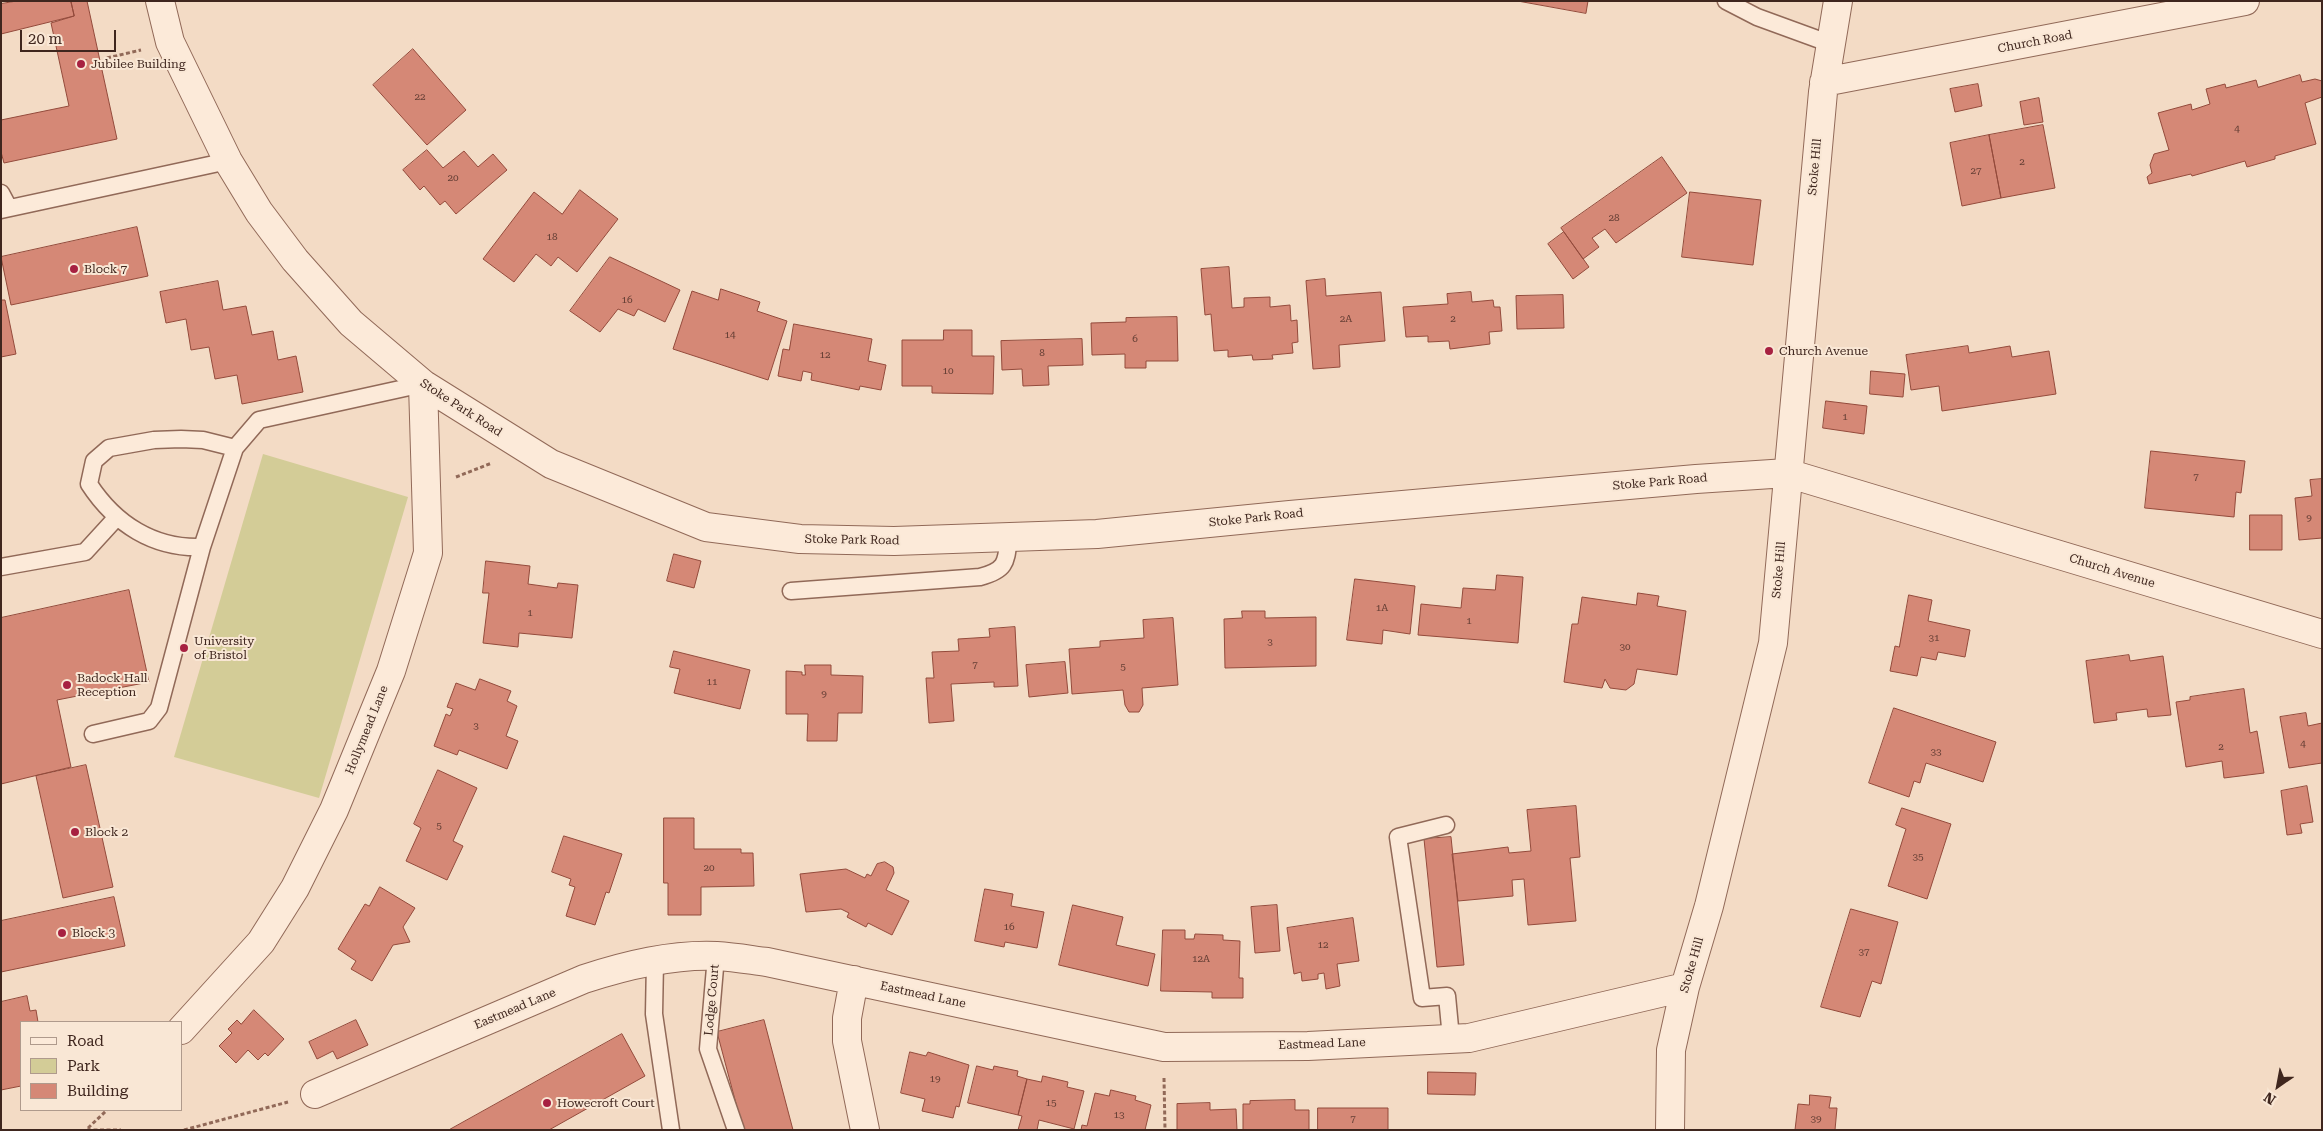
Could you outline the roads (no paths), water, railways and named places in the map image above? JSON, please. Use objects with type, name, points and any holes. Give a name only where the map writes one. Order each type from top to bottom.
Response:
[{"type":"street","name":"Stoke Park Road","points":[[160,1],[170,42],[228,161],[259,212],[295,260],[351,323],[423,384],[524,449],[551,464],[706,527],[800,539],[894,541],[1097,534],[1320,512],[1696,479],[1787,473]]},
{"type":"street","name":"Stoke Hill","points":[[1670,1130],[1671,1050],[1685,987],[1709,906],[1773,643],[1824,82],[1838,1]]},
{"type":"street","name":"Church Road","points":[[1824,82],[2245,1]]},
{"type":"street","name":"Hollymead Lane","points":[[182,1029],[261,942],[295,888],[334,810],[391,671],[428,553],[423,384]]},
{"type":"street","name":"Church Avenue","points":[[1787,473],[2322,634]]},
{"type":"street","name":"Eastmead Lane","points":[[315,1094],[584,979],[620,967],[655,961],[716,956],[767,962],[1164,1047],[1308,1046],[1469,1038],[1685,987]]},
{"type":"street","points":[[854,980],[847,1018],[847,1041],[865,1130]]},
{"type":"lane","points":[[1726,1],[1756,17],[1831,44]]},
{"type":"lane","points":[[1,193],[5,209],[228,161]]},
{"type":"lane","points":[[93,734],[149,721],[158,708],[202,547],[235,448],[259,420],[423,384]]},
{"type":"lane","points":[[202,547],[183,548],[156,542],[117,517],[100,502],[89,484],[94,460],[109,448],[154,440],[203,440],[235,448]]},
{"type":"lane","points":[[1,567],[85,552],[117,517]]},
{"type":"lane","points":[[791,591],[980,577],[996,573],[1006,562],[1009,537]]},
{"type":"lane","points":[[1446,825],[1398,837],[1422,998],[1447,996],[1451,1038]]},
{"type":"lane","name":"Lodge Court","points":[[716,956],[708,1049],[736,1130]]},
{"type":"lane","points":[[655,961],[654,1014],[671,1130]]},
{"type":"place","name":"Jubilee Building","points":[[81,64]]},
{"type":"place","name":"Block 7","points":[[74,269]]},
{"type":"place","name":"Church Avenue","points":[[1769,351]]},
{"type":"place","name":"University of Bristol","points":[[184,648]]},
{"type":"place","name":"Badock Hall Reception","points":[[67,685]]},
{"type":"place","name":"Block 2","points":[[75,832]]},
{"type":"place","name":"Block 3","points":[[62,933]]},
{"type":"place","name":"Howecroft Court","points":[[547,1103]]}]
